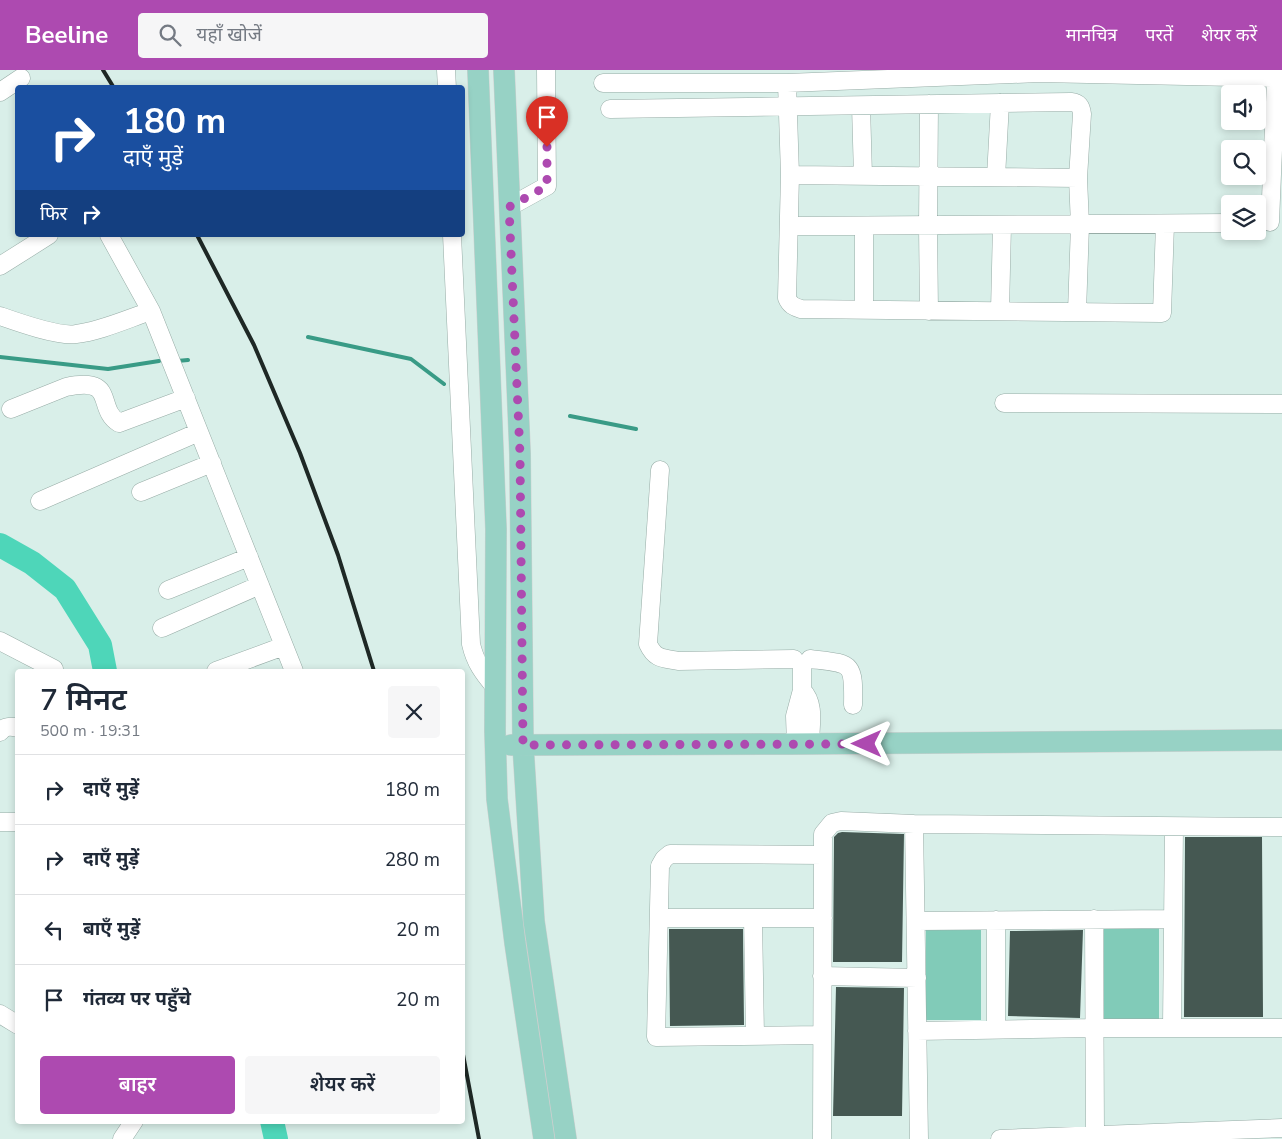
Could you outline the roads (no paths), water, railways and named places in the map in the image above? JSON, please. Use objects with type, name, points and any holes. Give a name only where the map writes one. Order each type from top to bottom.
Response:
[{"type":"main road","points":[[478,70],[496,530],[495,687],[497,799],[515,944],[544,1139]]},
{"type":"main road","points":[[504,70],[520,454],[523,745],[534,921],[566,1139]]},
{"type":"main road","points":[[496,745],[1282,740]]},
{"type":"street","points":[[446,70],[447,85]]},
{"type":"street","points":[[509,207],[547,186],[546,70]]},
{"type":"street","points":[[603,83],[746,76],[787,83],[1039,72],[1279,78],[1270,222]]},
{"type":"street","points":[[0,92],[21,78]]},
{"type":"street","points":[[787,83],[790,175],[787,298],[790,304],[801,309],[1162,313],[1165,224]]},
{"type":"street","points":[[996,177],[1000,103]]},
{"type":"street","points":[[610,109],[1077,103],[1081,106],[1078,178],[1080,225],[1077,312]]},
{"type":"street","points":[[929,104],[929,310]]},
{"type":"street","points":[[860,106],[863,176]]},
{"type":"street","points":[[790,175],[1078,178]]},
{"type":"street","points":[[789,226],[1221,223]]},
{"type":"street","points":[[1000,311],[1002,225]]},
{"type":"street","points":[[864,226],[864,310]]},
{"type":"street","points":[[0,266],[46,237]]},
{"type":"street","points":[[110,237],[151,311],[293,669]]},
{"type":"street","points":[[452,237],[471,644],[474,657],[480,668],[495,687]]},
{"type":"street","points":[[0,316],[63,334],[75,335],[151,311]]},
{"type":"street","points":[[11,409],[66,387],[76,385],[93,386],[100,389],[112,420],[119,424],[186,398]]},
{"type":"street","points":[[1004,403],[1282,404]]},
{"type":"street","points":[[40,501],[199,432]]},
{"type":"street","points":[[141,492],[212,463]]},
{"type":"street","points":[[660,470],[648,644],[652,652],[659,658],[678,661],[802,661],[841,663],[851,672],[854,681],[853,705]]},
{"type":"street","points":[[168,590],[249,557]]},
{"type":"street","points":[[162,628],[260,585]]},
{"type":"street","points":[[0,641],[54,669]]},
{"type":"street","points":[[221,669],[284,646]]},
{"type":"street","points":[[802,661],[802,690],[795,716],[803,744]]},
{"type":"street","points":[[0,732],[3,728],[9,726],[15,727]]},
{"type":"street","points":[[822,1139],[823,834],[832,823],[841,821],[914,824],[1282,827]]},
{"type":"street","points":[[0,822],[15,822]]},
{"type":"street","points":[[914,824],[919,1139]]},
{"type":"street","points":[[1172,1027],[1174,827]]},
{"type":"street","points":[[822,1035],[656,1037],[660,866],[664,859],[670,854],[823,855]]},
{"type":"street","points":[[660,918],[823,918]]},
{"type":"street","points":[[753,918],[755,1036]]},
{"type":"street","points":[[1094,919],[1095,1136]]},
{"type":"street","points":[[916,921],[1173,919]]},
{"type":"street","points":[[996,920],[996,1030]]},
{"type":"street","points":[[822,976],[917,978]]},
{"type":"street","points":[[0,1014],[15,1024]]},
{"type":"street","points":[[917,1031],[1172,1027],[1282,1028]]},
{"type":"street","points":[[122,1139],[132,1124]]},
{"type":"street","points":[[1000,1139],[1282,1128]]},
{"type":"waterway","points":[[308,337],[411,359],[444,384]]},
{"type":"waterway","points":[[0,357],[108,369],[159,361]]},
{"type":"waterway","points":[[177,361],[188,360]]},
{"type":"waterway","points":[[570,416],[636,429]]},
{"type":"waterway","points":[[0,545],[32,563],[65,589],[100,645],[105,669]]},
{"type":"waterway","points":[[273,1124],[276,1139]]},
{"type":"railway","points":[[103,70],[112,85]]},
{"type":"railway","points":[[198,237],[254,345],[300,453],[338,555],[373,669]]},
{"type":"railway","points":[[465,1065],[479,1139]]}]
